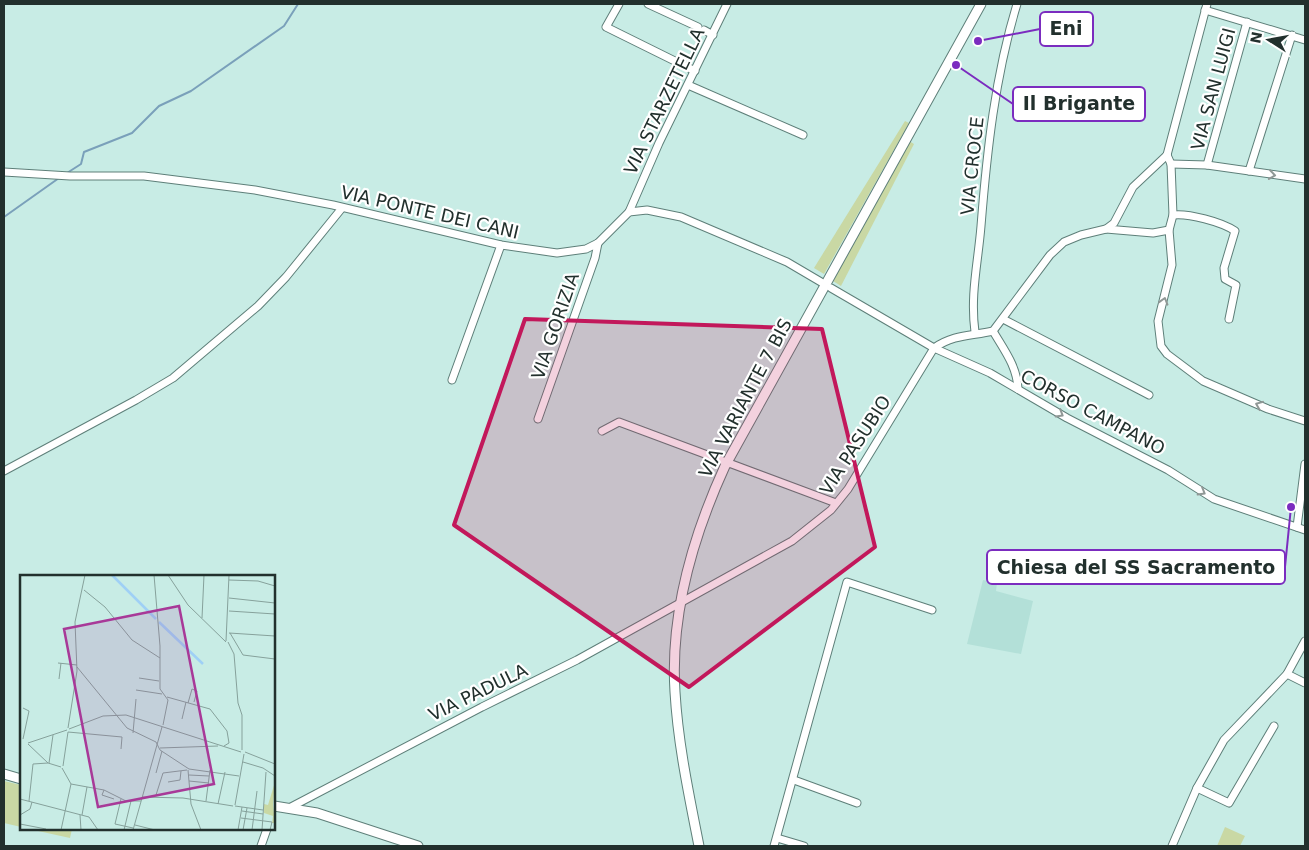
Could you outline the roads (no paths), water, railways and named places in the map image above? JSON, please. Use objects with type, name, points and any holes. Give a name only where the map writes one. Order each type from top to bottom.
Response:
[{"type":"main road","name":"VIA VARIANTE 7 BIS","points":[[699,846],[680,744],[675,689],[677,623],[700,530],[727,463],[981,4]]},
{"type":"main road","points":[[4,774],[20,779]]},
{"type":"main road","points":[[275,808],[289,808],[317,814],[418,846]]},
{"type":"street","points":[[619,4],[606,27],[695,71]]},
{"type":"street","points":[[648,4],[713,35]]},
{"type":"street","name":"VIA STARZETELLA","points":[[629,212],[659,143],[727,4]]},
{"type":"street","name":"VIA CROCE","points":[[975,332],[972,299],[981,228],[985,166],[993,113],[1016,4]]},
{"type":"street","points":[[1106,229],[1118,217],[1138,180],[1167,155],[1206,7],[1305,40]]},
{"type":"street","name":"VIA SAN LUIGI","points":[[1207,165],[1247,22]]},
{"type":"street","points":[[1249,171],[1292,35]]},
{"type":"street","points":[[688,85],[803,135]]},
{"type":"street","points":[[1167,155],[1172,164],[1173,215],[1169,230],[1172,265],[1158,322],[1161,346],[1167,354],[1204,381],[1268,409],[1305,421]]},
{"type":"street","points":[[1172,164],[1207,165],[1305,179]]},
{"type":"street","name":"VIA PONTE DEI CANI","points":[[4,172],[70,176],[144,176],[255,190],[501,245],[569,253],[586,249],[598,243],[629,212]]},
{"type":"street","points":[[4,471],[173,378],[258,306],[286,277],[342,208]]},
{"type":"street","points":[[629,212],[647,210],[680,217],[787,262],[821,282]]},
{"type":"street","points":[[1173,215],[1182,214],[1197,217],[1235,231],[1224,268],[1225,279],[1236,285],[1229,319]]},
{"type":"street","points":[[934,348],[942,343],[975,332],[993,331],[1050,254],[1064,242],[1081,235],[1106,229],[1153,233],[1169,230]]},
{"type":"street","name":"VIA GORIZIA","points":[[538,419],[595,258],[598,243]]},
{"type":"street","points":[[452,380],[501,245]]},
{"type":"street","name":"CORSO CAMPANO","points":[[832,288],[934,348],[1018,389],[1066,418],[1168,470],[1214,499],[1305,530]]},
{"type":"street","points":[[1003,319],[1149,395]]},
{"type":"street","points":[[993,331],[1005,349],[1015,371],[1018,389]]},
{"type":"street","name":"VIA PASUBIO","points":[[681,604],[792,541],[836,504],[848,489],[934,348]]},
{"type":"street","points":[[602,431],[619,422],[836,504]]},
{"type":"street","points":[[1297,527],[1305,464]]},
{"type":"street","points":[[774,846],[794,780],[847,582],[932,610]]},
{"type":"street","name":"VIA PADULA","points":[[289,808],[482,707],[577,660],[681,604]]},
{"type":"street","points":[[1172,846],[1197,788],[1224,740],[1287,674],[1305,641]]},
{"type":"street","points":[[1287,674],[1305,683]]},
{"type":"street","points":[[1197,788],[1229,803],[1274,726]]},
{"type":"street","points":[[794,780],[857,803]]},
{"type":"street","points":[[261,846],[267,830]]},
{"type":"street","points":[[777,838],[804,846]]},
{"type":"waterway","points":[[67,173],[81,164],[84,152],[132,133],[159,106],[191,91],[284,26],[298,4]]},
{"type":"waterway","points":[[4,217],[59,178]]},
{"type":"place","name":"Eni","points":[[978,41]]},
{"type":"place","name":"Il Brigante","points":[[956,65]]},
{"type":"place","name":"Chiesa del SS Sacramento","points":[[1291,507]]}]
